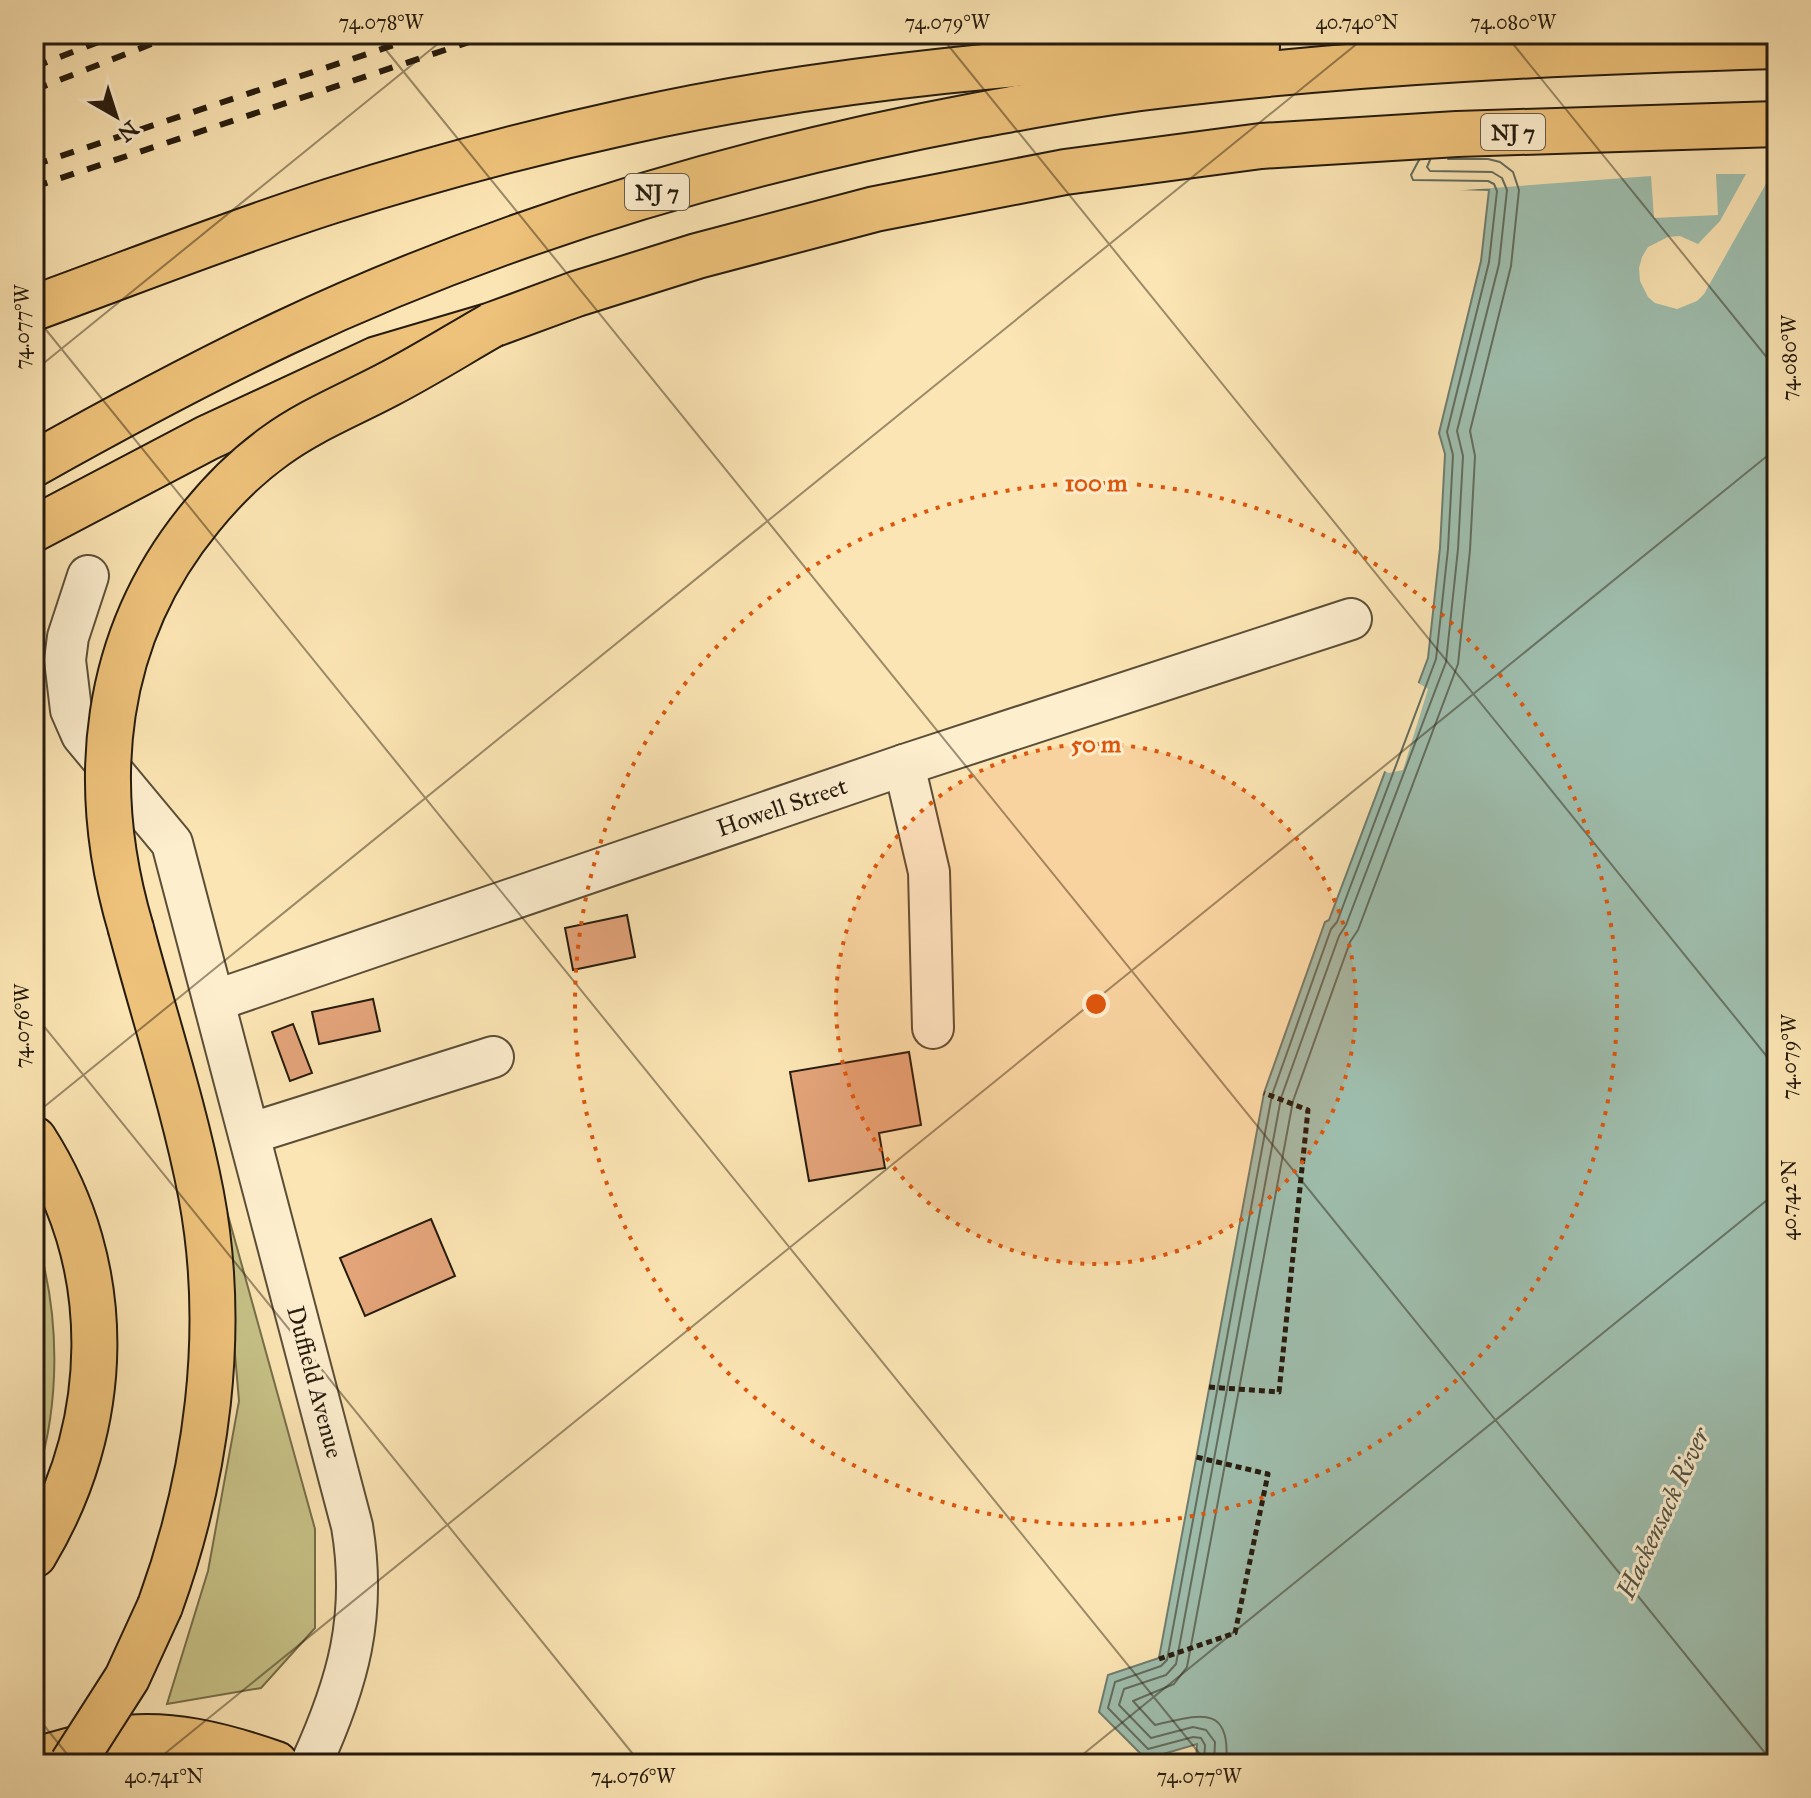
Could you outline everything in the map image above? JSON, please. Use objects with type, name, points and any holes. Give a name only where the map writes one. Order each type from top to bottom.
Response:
[{"type":"highway","points":[[34,308],[256,227],[401,180],[552,139],[697,107],[909,73],[1064,58],[1321,43],[1494,56]]},
{"type":"highway","name":"NJ 7","points":[[34,464],[284,333],[374,294],[564,221],[664,190],[857,140],[1038,104],[1146,87],[1494,56],[1777,46]]},
{"type":"highway","name":"NJ 7","points":[[34,529],[207,438],[377,359],[492,325],[576,294],[697,256],[922,199],[1003,182],[1140,160],[1330,141],[1777,124]]},
{"type":"highway","points":[[72,1764],[127,1678],[160,1606],[187,1522],[201,1457],[210,1373],[212,1295],[201,1194],[118,879],[110,831],[107,781],[110,732],[116,689],[134,626],[168,561],[216,499],[273,447],[492,325]]},
{"type":"highway","points":[[34,1139],[57,1179],[80,1239],[88,1273],[94,1342],[90,1406],[75,1472],[63,1503],[34,1555]]},
{"type":"highway","points":[[34,1760],[113,1740],[138,1738],[197,1742],[276,1764]]},
{"type":"street","name":"Duffield Avenue","points":[[88,576],[68,637],[65,660],[71,710],[82,735],[172,843],[345,1495],[357,1558],[355,1617],[345,1682],[311,1764]]},
{"type":"street","name":"Howell Street","points":[[214,1001],[904,765],[1351,619]]},
{"type":"street","points":[[904,765],[929,872],[933,1028]]},
{"type":"street","points":[[249,1134],[493,1057]]},
{"type":"path","points":[[1209,1387],[1279,1392],[1308,1110],[1264,1093]]},
{"type":"path","points":[[1159,1659],[1235,1633],[1268,1474],[1196,1457]]},
{"type":"shaded area","points":[[221,1190],[315,1529],[315,1628],[261,1688],[167,1704],[208,1571],[239,1401]]},
{"type":"shaded area","points":[[34,1231],[53,1320],[54,1376],[48,1432],[34,1485]]},
{"type":"water","name":"Hackensack River","points":[[1777,34],[1777,1764],[1196,1764],[1197,1744],[1146,1759],[1099,1712],[1108,1675],[1159,1658],[1264,1093],[1325,922],[1329,920],[1428,658],[1440,548],[1445,454],[1439,433],[1481,261],[1489,190],[1394,187]]},
{"type":"pier","points":[[1476,34],[1777,34],[1777,173],[1772,173],[1704,294],[1697,301],[1677,309],[1655,303],[1648,297],[1640,281],[1642,257],[1648,247],[1668,237],[1680,236],[1698,244],[1720,221],[1746,174],[1716,174],[1718,215],[1654,218],[1651,176],[1425,193],[1391,190]]},
{"type":"pier","points":[[1415,681],[1428,689],[1403,770],[1389,773],[1382,770]]},
{"type":"building","points":[[627,915],[635,957],[573,970],[565,928]]},
{"type":"building","points":[[373,999],[380,1031],[319,1044],[312,1012]]},
{"type":"building","points":[[293,1024],[312,1073],[290,1081],[272,1032]]},
{"type":"building","points":[[909,1052],[921,1125],[879,1133],[885,1168],[809,1181],[790,1072]]},
{"type":"building","points":[[431,1219],[455,1276],[365,1316],[340,1258]]},
{"type":"railway","points":[[34,67],[119,34]]},
{"type":"railway","points":[[34,90],[177,34]]},
{"type":"railway","points":[[34,165],[427,34]]},
{"type":"railway","points":[[34,187],[493,34]]}]
